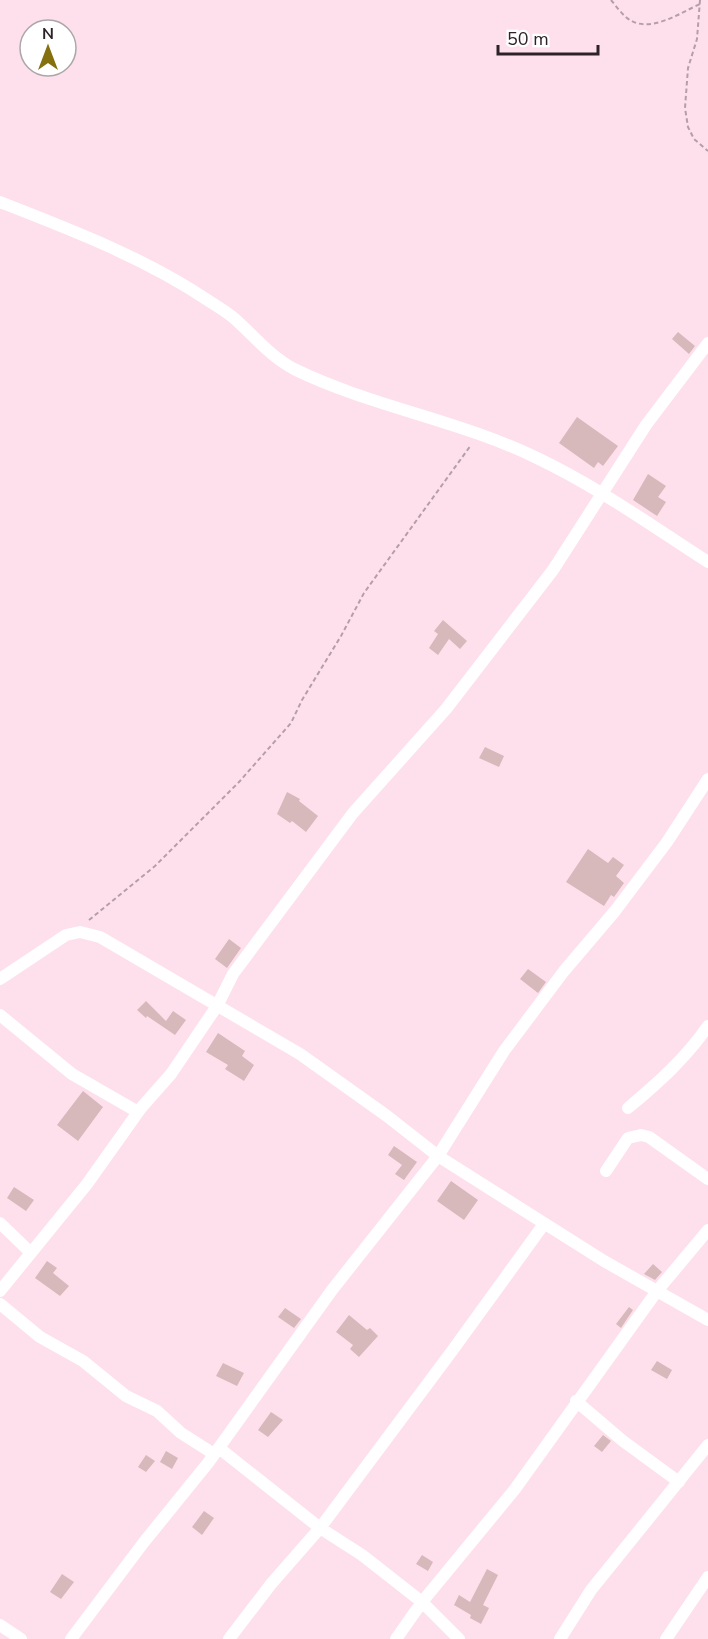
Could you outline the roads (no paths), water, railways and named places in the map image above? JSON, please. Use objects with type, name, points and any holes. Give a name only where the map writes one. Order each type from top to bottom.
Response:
[{"type":"street","points":[[0,202],[104,244],[168,275],[233,317],[271,353],[291,368],[380,403],[479,434],[536,457],[603,492],[708,562]]},
{"type":"street","points":[[0,1291],[87,1184],[138,1112],[171,1074],[217,1006],[233,974],[353,813],[446,709],[553,570],[646,425],[708,343]]},
{"type":"street","points":[[71,1639],[144,1542],[217,1451],[332,1290],[438,1156],[504,1051],[564,971],[615,911],[666,842],[708,779]]},
{"type":"street","points":[[0,979],[66,934],[80,932],[100,938],[300,1054],[387,1116],[438,1156],[544,1224],[708,1320]]},
{"type":"street","points":[[0,1015],[72,1074],[138,1112]]},
{"type":"street","points":[[628,1108],[665,1077],[708,1026]]},
{"type":"street","points":[[606,1171],[628,1138],[641,1135],[649,1137],[708,1179]]},
{"type":"street","points":[[0,1223],[30,1252]]},
{"type":"street","points":[[229,1639],[271,1584],[320,1528],[544,1224]]},
{"type":"street","points":[[396,1639],[422,1602],[514,1489],[657,1291],[708,1230]]},
{"type":"street","points":[[0,1304],[40,1337],[83,1361],[126,1396],[157,1411],[181,1433],[217,1451],[320,1528],[362,1555],[422,1602],[459,1639]]},
{"type":"street","points":[[576,1401],[623,1441],[679,1482]]},
{"type":"street","points":[[560,1639],[591,1590],[708,1445]]},
{"type":"street","points":[[666,1639],[708,1577]]},
{"type":"street","points":[[0,1625],[21,1639]]}]
